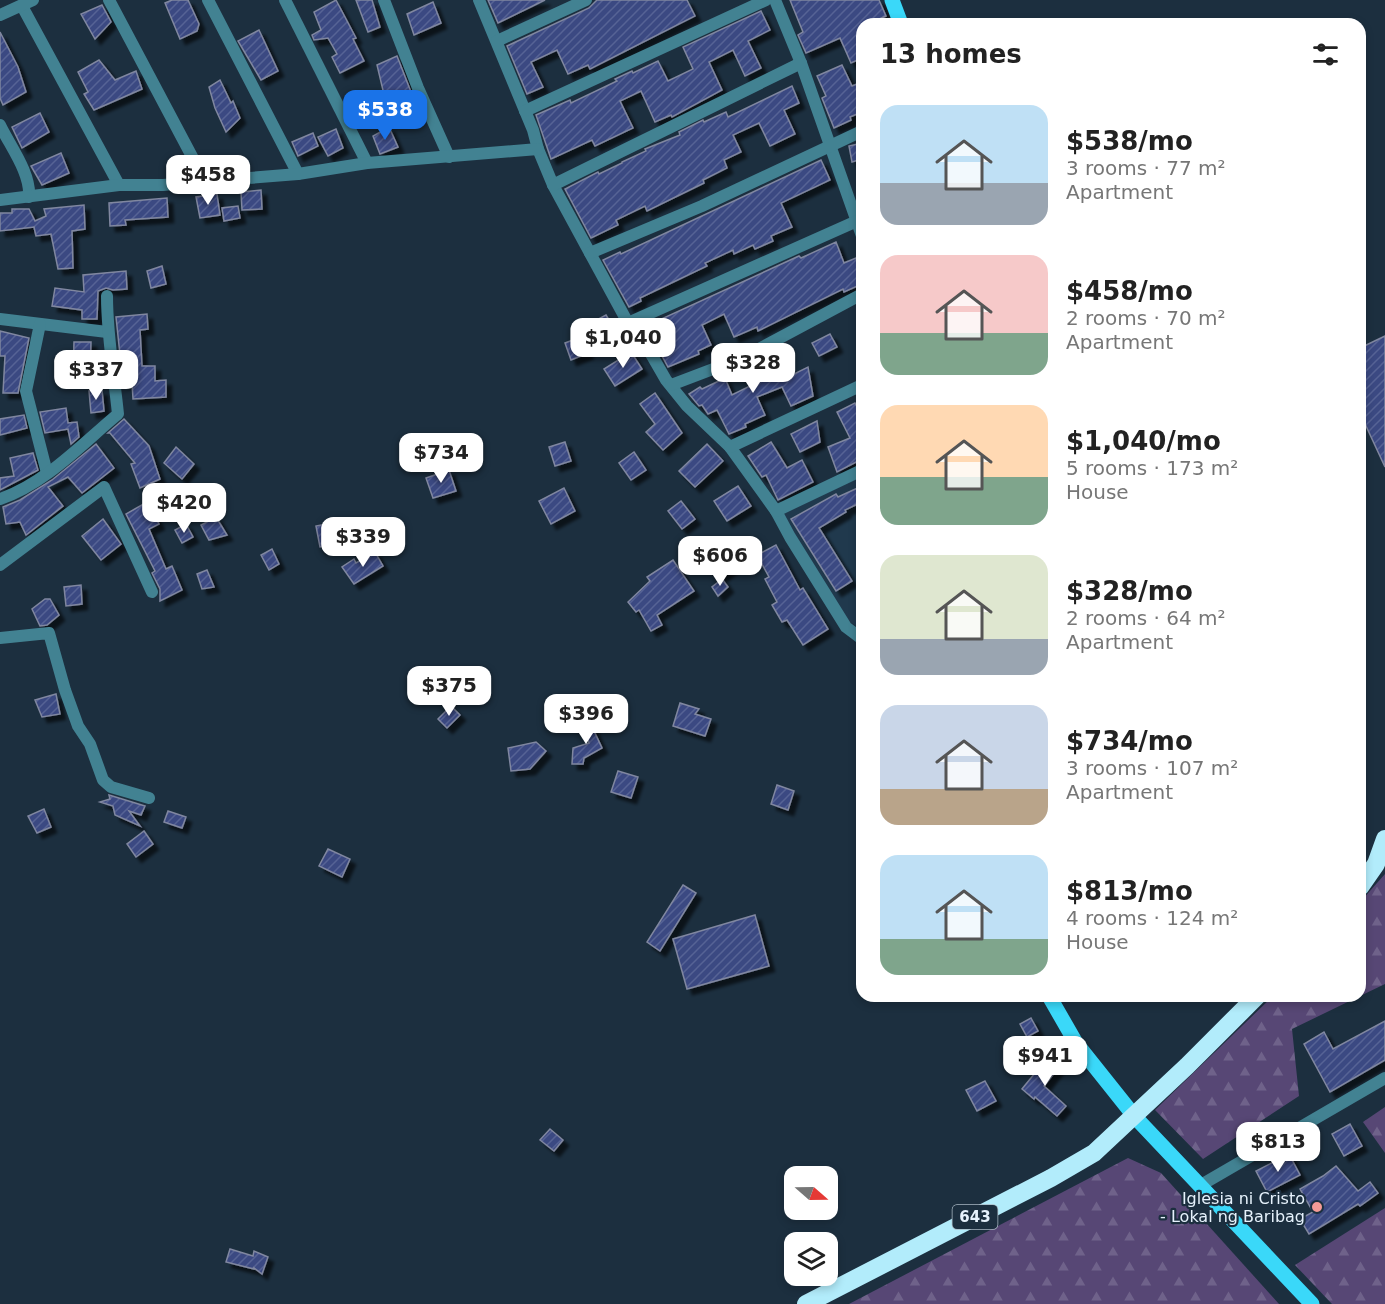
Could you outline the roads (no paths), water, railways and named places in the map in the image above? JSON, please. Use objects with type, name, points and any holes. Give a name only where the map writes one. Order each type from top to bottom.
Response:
[{"type":"highway","points":[[1366,878],[1376,864],[1385,839]]},
{"type":"highway","name":"643","points":[[806,1304],[1073,1167],[1094,1153],[1135,1117],[1251,1002]]},
{"type":"main road","points":[[892,0],[899,18]]},
{"type":"main road","points":[[1052,1002],[1076,1043],[1135,1117],[1312,1304]]},
{"type":"street","points":[[109,0],[205,181]]},
{"type":"street","points":[[208,0],[298,174]]},
{"type":"street","points":[[285,0],[367,163]]},
{"type":"street","points":[[384,0],[418,88],[449,157]]},
{"type":"street","points":[[480,0],[553,185],[628,323],[647,347],[670,386],[687,406],[730,447],[776,511],[846,627],[856,634]]},
{"type":"street","points":[[497,41],[586,0]]},
{"type":"street","points":[[525,111],[766,0]]},
{"type":"street","points":[[775,0],[801,63],[856,215]]},
{"type":"street","points":[[0,15],[27,3],[120,185]]},
{"type":"street","points":[[553,185],[801,63]]},
{"type":"street","points":[[0,125],[30,188],[29,197]]},
{"type":"street","points":[[590,253],[702,206],[856,134]]},
{"type":"street","points":[[0,200],[120,185],[163,185],[298,174],[367,163],[538,149]]},
{"type":"street","points":[[628,323],[856,222]]},
{"type":"street","points":[[0,499],[14,494],[47,473],[118,414],[113,360],[107,332],[107,297]]},
{"type":"street","points":[[670,386],[742,358],[856,297]]},
{"type":"street","points":[[0,319],[107,332]]},
{"type":"street","points":[[40,324],[26,391],[47,473]]},
{"type":"street","points":[[730,447],[856,388]]},
{"type":"street","points":[[776,511],[856,473]]},
{"type":"street","points":[[0,565],[104,487],[152,592]]},
{"type":"street","points":[[0,638],[49,633],[78,726],[90,744],[103,780],[111,787],[148,798]]},
{"type":"street","points":[[1201,1185],[1385,1078]]},
{"type":"place","name":"Iglesia ni Cristo - Lokal ng Baribag","points":[[1317,1207]]}]
